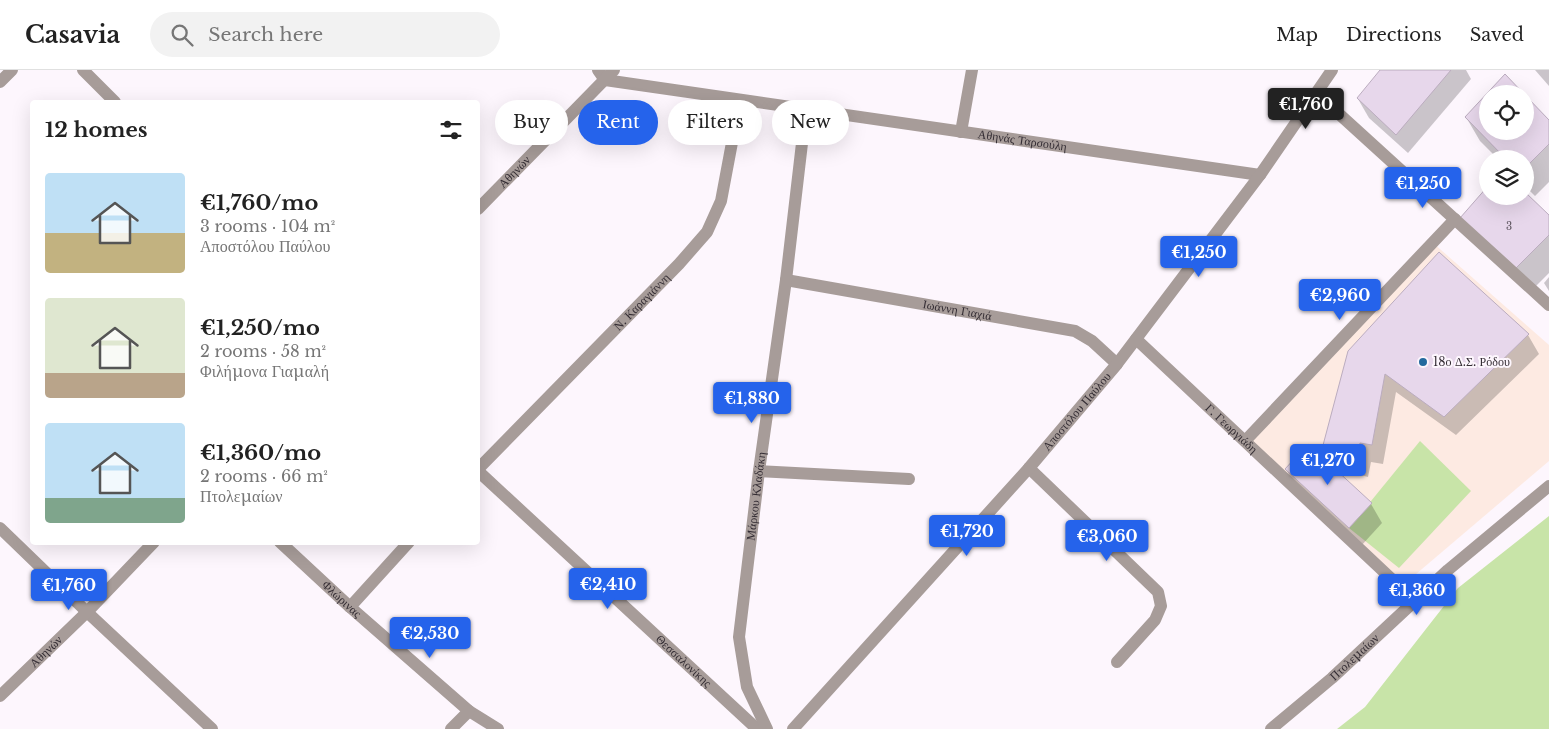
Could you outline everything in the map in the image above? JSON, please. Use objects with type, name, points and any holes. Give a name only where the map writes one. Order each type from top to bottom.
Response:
[{"type":"street","points":[[0,82],[12,70]]},
{"type":"street","points":[[83,70],[113,100]]},
{"type":"street","name":"Αθηνών","points":[[480,206],[602,75],[614,70]]},
{"type":"street","points":[[961,132],[972,70]]},
{"type":"street","name":"Αποστόλου Παύλου","points":[[793,729],[1029,468],[1117,364],[1260,175],[1332,70]]},
{"type":"street","name":"Αθηνάς Ταρσούλη","points":[[602,75],[740,100]]},
{"type":"street","points":[[1316,93],[1549,305]]},
{"type":"street","name":"Αθηνάς Ταρσούλη","points":[[849,115],[1260,175]]},
{"type":"street","name":"Ν. Καραγιάννη","points":[[480,468],[679,264],[706,232],[721,201],[732,145]]},
{"type":"street","name":"Μάρκου Κλαδάκη","points":[[767,729],[747,687],[739,637],[802,145]]},
{"type":"street","points":[[1245,441],[1454,219]]},
{"type":"street","name":"Ιωάννη Γιαχιά","points":[[786,280],[1075,331],[1092,341],[1117,364]]},
{"type":"street","name":"Γ. Γεωργιάδη","points":[[1136,340],[1414,600]]},
{"type":"street","points":[[1029,468],[1158,592],[1161,606],[1155,620],[1117,662]]},
{"type":"street","points":[[759,470],[909,479]]},
{"type":"street","name":"Θεσσαλονίκης","points":[[480,472],[757,729]]},
{"type":"street","name":"Πτολεμαίων","points":[[1271,729],[1332,678],[1448,570],[1549,486]]},
{"type":"street","points":[[0,528],[212,729]]},
{"type":"street","name":"Αθηνών","points":[[0,696],[87,612],[151,545]]},
{"type":"street","name":"Φλώρινας","points":[[283,545],[350,607],[469,711],[498,729]]},
{"type":"street","points":[[350,607],[406,545]]},
{"type":"street","points":[[450,729],[469,711]]},
{"type":"shaded area","points":[[1432,242],[1549,345],[1549,461],[1402,586],[1245,444]]},
{"type":"green space","points":[[1420,441],[1471,491],[1399,568],[1349,528]]},
{"type":"green space","points":[[1549,516],[1549,729],[1337,729],[1365,707],[1458,588]]},
{"type":"building","points":[[1380,70],[1451,70],[1396,135],[1357,98]]},
{"type":"building","points":[[1505,74],[1515,85],[1495,85]]},
{"type":"building","points":[[1479,102],[1479,131],[1465,117]]},
{"type":"building","points":[[1534,104],[1549,120],[1549,144],[1534,159],[1534,150],[1497,150],[1487,140],[1534,140]]},
{"type":"building","points":[[1479,196],[1479,205],[1534,205],[1534,201],[1549,215],[1549,235],[1516,268],[1460,218]]},
{"type":"building","name":"18ο Δ.Σ. Ρόδου","points":[[1439,252],[1529,334],[1444,417],[1385,374],[1372,445],[1360,443],[1357,458],[1322,449],[1348,351]]},
{"type":"building","points":[[1308,444],[1372,503],[1349,528],[1285,469]]},
{"type":"place","name":"18ο Δ.Σ. Ρόδου","points":[[1423,362]]}]
